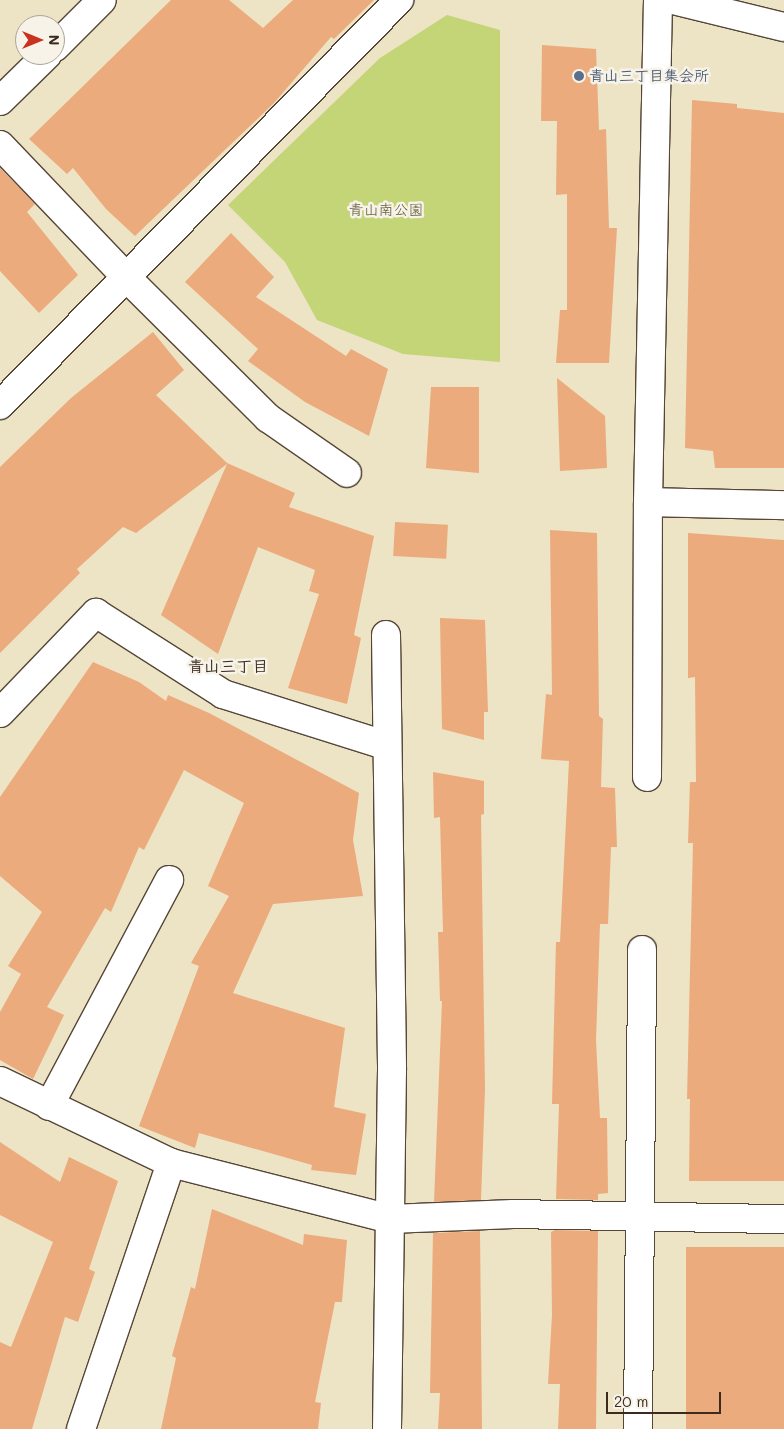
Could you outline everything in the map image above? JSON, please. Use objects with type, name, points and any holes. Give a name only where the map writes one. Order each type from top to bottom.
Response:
[{"type":"street","points":[[65,37],[102,0]]},
{"type":"street","points":[[0,405],[399,0]]},
{"type":"street","points":[[647,777],[648,502],[658,0]]},
{"type":"street","points":[[673,0],[784,27]]},
{"type":"street","points":[[0,102],[37,65]]},
{"type":"street","points":[[0,145],[125,276],[268,418],[348,473]]},
{"type":"street","points":[[648,502],[784,506]]},
{"type":"street","points":[[0,713],[96,613],[223,694],[385,745]]},
{"type":"street","points":[[386,635],[385,745],[392,1070],[388,1429]]},
{"type":"street","points":[[49,1106],[169,880]]},
{"type":"street","points":[[638,1429],[642,950]]},
{"type":"street","points":[[0,1081],[171,1164],[390,1220],[513,1214],[784,1219]]},
{"type":"street","points":[[81,1429],[171,1164]]},
{"type":"green space","name":"青山南公園","points":[[447,15],[500,30],[500,362],[403,354],[317,320],[285,262],[228,205],[380,58]]},
{"type":"building","points":[[171,0],[229,0],[263,28],[293,0],[374,0],[334,39],[331,37],[274,103],[135,236],[106,209],[73,168],[67,174],[29,139]]},
{"type":"building","points":[[542,45],[596,49],[599,130],[606,129],[609,228],[617,228],[609,363],[556,363],[560,310],[567,310],[567,194],[556,195],[557,121],[541,121]]},
{"type":"building","points":[[692,100],[737,104],[737,108],[784,113],[784,468],[715,468],[713,451],[685,448]]},
{"type":"building","points":[[0,168],[35,204],[27,212],[78,275],[39,313],[0,271]]},
{"type":"building","points":[[231,233],[274,277],[256,297],[346,356],[351,349],[388,369],[369,436],[305,402],[248,361],[258,349],[185,282]]},
{"type":"building","points":[[153,332],[184,370],[156,395],[227,463],[295,493],[289,507],[374,536],[354,635],[361,638],[347,704],[288,688],[319,594],[309,591],[315,570],[258,547],[218,654],[161,615],[227,464],[136,533],[123,527],[77,569],[80,573],[0,653],[0,467],[71,398]]},
{"type":"building","points":[[557,378],[605,416],[607,468],[560,471]]},
{"type":"building","points":[[431,387],[479,387],[479,473],[426,468]]},
{"type":"building","points":[[395,522],[448,525],[446,559],[393,556]]},
{"type":"building","points":[[550,530],[597,533],[599,716],[603,719],[601,787],[615,788],[617,847],[611,847],[608,924],[600,924],[596,1040],[600,1118],[607,1118],[608,1193],[598,1194],[598,1200],[556,1199],[559,1104],[552,1104],[556,942],[560,942],[569,761],[541,759],[546,694],[552,695]]},
{"type":"building","points":[[688,533],[784,540],[784,1181],[689,1181],[690,1099],[687,1099],[693,843],[688,843],[690,782],[696,782],[695,677],[688,678]]},
{"type":"building","points":[[440,618],[485,620],[488,712],[484,712],[484,740],[442,729]]},
{"type":"building","points":[[93,662],[139,682],[166,701],[168,695],[209,713],[359,793],[353,840],[363,896],[273,904],[233,993],[345,1028],[334,1107],[366,1114],[356,1175],[311,1170],[312,1165],[199,1133],[195,1148],[139,1126],[199,966],[191,963],[229,896],[208,886],[244,803],[184,770],[144,850],[139,847],[111,912],[105,908],[47,1007],[64,1015],[33,1079],[0,1060],[0,1012],[21,974],[8,966],[42,912],[0,876],[0,797]]},
{"type":"building","points":[[433,772],[484,781],[484,814],[481,815],[485,1089],[481,1200],[434,1202],[442,1001],[440,1001],[438,932],[443,932],[440,817],[434,818]]},
{"type":"building","points":[[0,1142],[60,1182],[69,1157],[118,1181],[89,1269],[95,1272],[78,1322],[65,1317],[32,1429],[0,1429],[0,1342],[11,1347],[53,1242],[0,1215]]},
{"type":"building","points":[[212,1209],[303,1245],[304,1234],[347,1240],[342,1302],[335,1302],[315,1402],[321,1403],[318,1429],[161,1429],[176,1358],[172,1356],[191,1287],[195,1289]]},
{"type":"building","points":[[555,1230],[598,1231],[596,1429],[558,1429],[560,1384],[548,1384],[552,1315],[551,1232]]},
{"type":"building","points":[[480,1231],[482,1429],[438,1429],[440,1393],[430,1393],[433,1233]]},
{"type":"building","points":[[686,1247],[784,1247],[784,1429],[686,1429]]},
{"type":"place","name":"青山三丁目集会所","points":[[579,76]]},
{"type":"district","name":"青山三丁目","points":[[228,666]]}]
